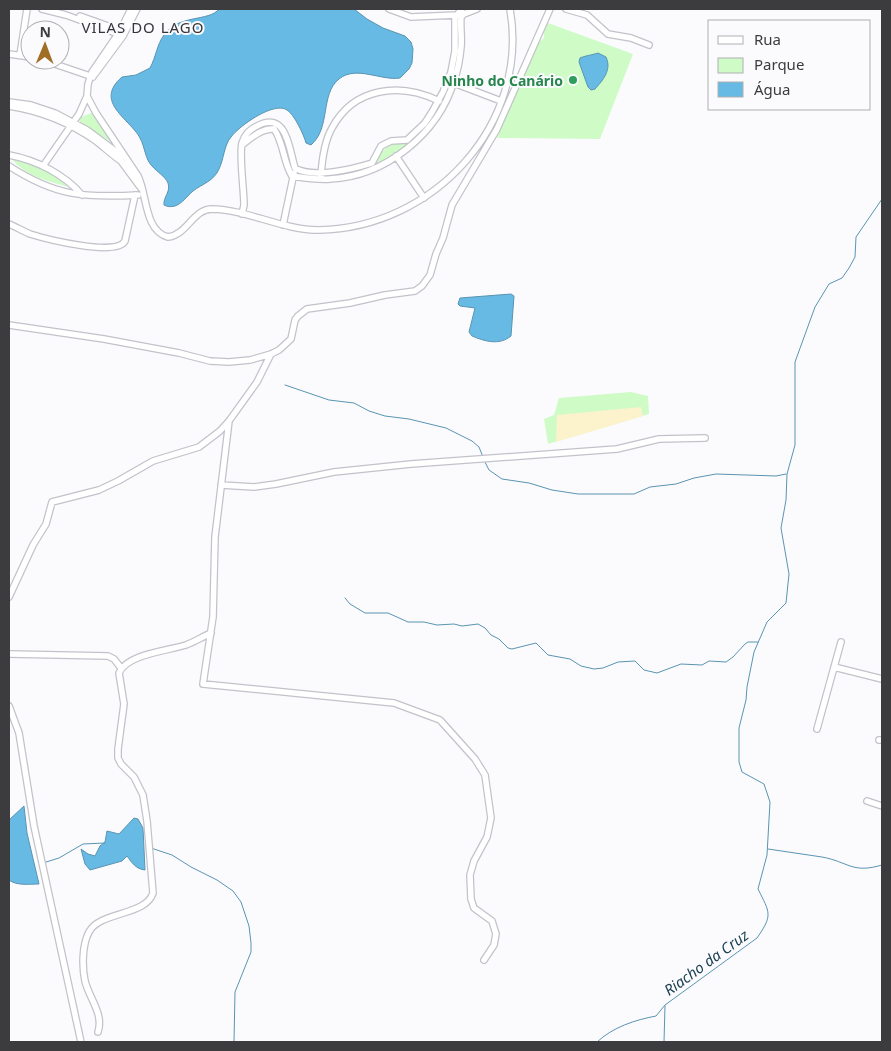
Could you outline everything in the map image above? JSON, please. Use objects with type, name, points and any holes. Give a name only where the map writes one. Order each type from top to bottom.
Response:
[{"type":"street","points":[[42,9],[66,15],[121,34]]},
{"type":"street","points":[[57,9],[95,21],[121,34]]},
{"type":"street","points":[[121,34],[131,9]]},
{"type":"street","points":[[43,166],[79,114],[87,96],[88,84],[137,9]]},
{"type":"street","points":[[389,9],[410,17],[459,16],[476,9]]},
{"type":"street","points":[[292,176],[321,176],[373,165],[396,156],[412,145],[430,126],[445,103],[461,48],[459,16],[462,9]]},
{"type":"street","points":[[87,96],[92,107],[138,176],[146,208],[154,225],[161,234],[168,237],[177,234],[198,214],[207,210],[242,214],[306,230],[321,230],[364,224],[397,213],[424,198],[448,180],[472,154],[485,135],[494,119],[506,88],[512,38],[510,9]]},
{"type":"street","points":[[9,325],[122,342],[210,361],[229,362],[250,360],[279,350],[291,339],[295,320],[307,309],[350,303],[385,294],[415,290],[427,281],[433,269],[452,205],[500,122],[550,9]]},
{"type":"street","points":[[566,9],[586,15],[608,34],[631,38],[649,45]]},
{"type":"street","points":[[9,54],[20,55]]},
{"type":"street","points":[[70,69],[92,77]]},
{"type":"street","points":[[451,82],[501,101]]},
{"type":"street","points":[[373,165],[378,151],[386,143],[407,140],[425,123],[451,82]]},
{"type":"street","points":[[321,176],[323,154],[332,128],[342,113],[356,101],[371,94],[398,89],[420,93],[439,100]]},
{"type":"street","points":[[9,102],[31,105],[71,123],[121,161],[143,192]]},
{"type":"street","points":[[9,106],[47,114],[71,123]]},
{"type":"street","points":[[79,114],[92,107]]},
{"type":"street","points":[[278,128],[292,176]]},
{"type":"street","points":[[242,214],[244,205],[242,145],[265,130],[278,128],[285,132],[295,168],[283,225]]},
{"type":"street","points":[[407,140],[412,145]]},
{"type":"street","points":[[9,155],[43,166],[66,180],[82,195]]},
{"type":"street","points":[[396,156],[424,198]]},
{"type":"street","points":[[9,166],[36,182],[51,188],[82,195],[135,195],[143,192]]},
{"type":"street","points":[[295,168],[321,176]]},
{"type":"street","points":[[9,224],[29,233],[69,244],[93,247],[120,247],[124,245],[135,195]]},
{"type":"street","points":[[9,597],[33,545],[46,524],[52,502],[99,490],[153,461],[199,447],[220,431],[229,421],[265,369],[271,354]]},
{"type":"street","points":[[229,421],[216,537],[215,601],[203,684],[394,702],[440,720],[481,766],[484,775],[491,818],[486,837],[474,861],[470,875],[471,899],[474,908],[492,921],[496,934],[494,945],[484,960]]},
{"type":"street","points":[[221,485],[254,487],[334,472],[411,464],[617,449],[659,439],[705,438]]},
{"type":"street","points":[[98,1032],[100,1020],[85,982],[83,969],[88,933],[92,927],[100,922],[148,902],[153,893],[147,821],[142,794],[134,777],[121,764],[118,758],[124,704],[119,673],[121,668],[134,659],[188,644],[211,633]]},
{"type":"street","points":[[817,729],[841,642]]},
{"type":"street","points":[[9,654],[108,656],[114,659],[121,668]]},
{"type":"street","points":[[834,667],[882,679]]},
{"type":"street","points":[[9,706],[19,733],[34,826],[81,1042]]},
{"type":"street","points":[[867,802],[882,806]]},
{"type":"green space","name":"Ninho do Canário","points":[[548,23],[633,54],[600,139],[497,138],[538,43],[544,38],[544,30]]},
{"type":"green space","points":[[91,113],[111,142],[79,121],[81,117]]},
{"type":"green space","points":[[406,142],[407,146],[377,163],[376,161],[383,151],[389,146]]},
{"type":"green space","points":[[11,157],[42,168],[57,176],[70,187],[29,173],[15,163]]},
{"type":"green space","points":[[631,392],[648,396],[649,414],[548,444],[544,419],[554,415],[559,398]]},
{"type":"sand","points":[[641,407],[643,416],[556,442],[557,415]]},
{"type":"water","points":[[219,9],[354,9],[383,28],[405,36],[411,42],[413,49],[412,63],[400,78],[353,73],[339,79],[329,93],[321,130],[311,145],[306,143],[296,120],[287,110],[281,108],[274,109],[257,116],[235,132],[229,140],[221,165],[214,177],[193,191],[178,205],[167,206],[164,205],[164,202],[169,186],[168,183],[150,163],[140,138],[116,110],[111,94],[114,86],[122,77],[136,75],[150,68],[158,46],[170,28],[185,21],[208,16]]},
{"type":"water","points":[[598,53],[606,57],[608,66],[604,78],[595,89],[591,90],[588,87],[579,62],[580,58]]},
{"type":"water","points":[[511,294],[514,296],[511,336],[497,342],[486,341],[472,336],[469,332],[475,308],[460,306],[458,304],[460,298]]},
{"type":"water","points":[[24,806],[27,833],[39,884],[19,884],[9,880],[9,820]]},
{"type":"water","points":[[134,818],[138,819],[143,828],[145,870],[137,867],[127,856],[122,861],[90,870],[85,864],[81,849],[95,856],[100,846],[105,842],[107,831],[119,834]]},
{"type":"waterway","name":"Riacho da Cruz","points":[[597,1042],[610,1032],[625,1025],[656,1016],[665,1005],[757,938],[768,919],[767,909],[758,889],[767,855],[770,802],[764,784],[742,772],[739,762],[739,728],[754,652],[767,622],[786,603],[789,574],[781,528],[786,500],[787,474],[795,445],[795,362],[815,307],[829,284],[842,278],[849,268],[855,257],[856,237],[882,199]]},
{"type":"waterway","points":[[285,385],[329,400],[354,403],[369,411],[385,416],[409,419],[446,428],[472,441],[479,447],[483,457]]},
{"type":"waterway","points":[[484,460],[489,470],[502,479],[578,494],[634,494],[650,487],[676,484],[716,474],[776,476],[786,474]]},
{"type":"waterway","points":[[345,598],[350,604],[365,613],[388,613],[408,622],[462,626],[478,624],[508,648],[512,649],[536,643],[548,655],[570,659],[581,666],[594,669],[603,668],[618,662],[635,661],[644,670],[657,673],[681,664],[702,665],[709,661],[726,662],[748,642],[758,642]]},
{"type":"waterway","points":[[43,863],[59,858],[83,844],[105,843]]},
{"type":"waterway","points":[[151,848],[172,855],[217,880],[233,891],[241,902],[249,926],[251,952],[235,992],[234,1042]]},
{"type":"waterway","points":[[768,849],[822,857],[857,868],[882,865]]},
{"type":"waterway","points":[[664,1042],[665,1006]]},
{"type":"place","name":"Ninho do Canário","points":[[573,80]]},
{"type":"district","name":"VILAS DO LAGO","points":[[143,27]]}]
